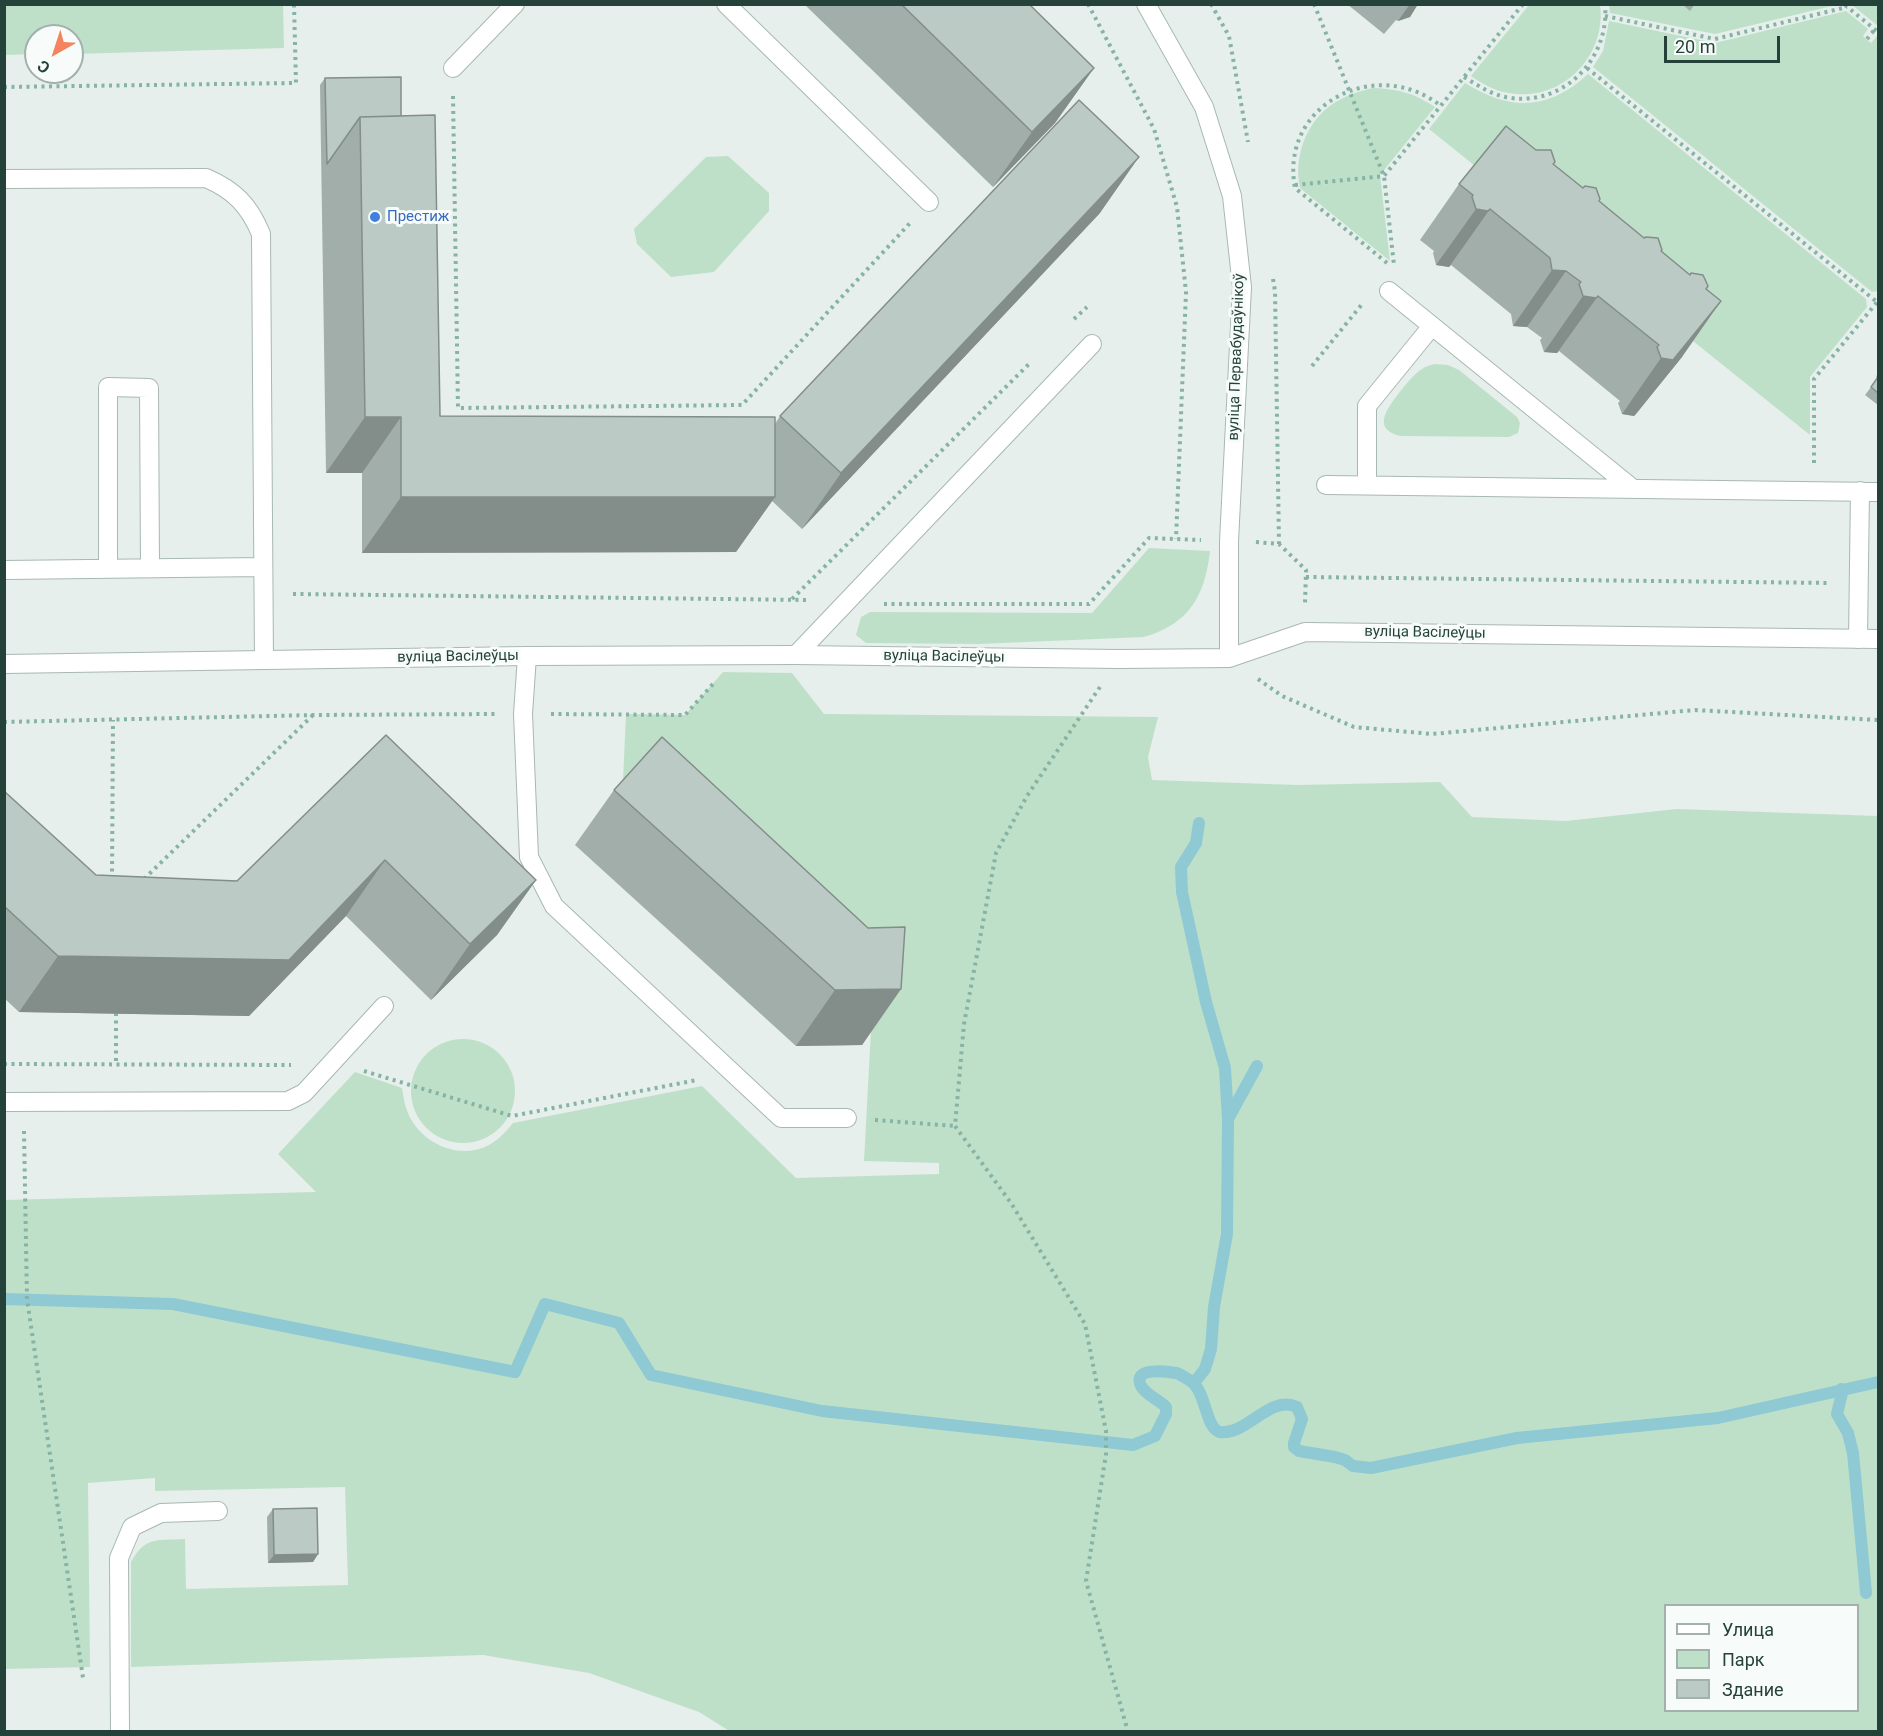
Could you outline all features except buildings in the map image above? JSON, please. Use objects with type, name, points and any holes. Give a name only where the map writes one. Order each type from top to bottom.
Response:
[{"type":"street","points":[[453,68],[515,4]]},
{"type":"street","points":[[726,4],[929,202]]},
{"type":"street","name":"вуліца Первабудаўнікоў","points":[[1146,4],[1204,107],[1232,196],[1242,287],[1229,541],[1229,658]]},
{"type":"street","points":[[4,179],[206,178],[225,186],[254,216],[261,234],[264,660]]},
{"type":"street","points":[[1389,291],[1632,488]]},
{"type":"street","points":[[1366,485],[1367,406],[1432,326]]},
{"type":"street","points":[[796,656],[1092,344]]},
{"type":"street","points":[[108,569],[108,387],[149,388],[150,568]]},
{"type":"street","points":[[1326,485],[1878,492]]},
{"type":"street","points":[[1858,639],[1860,491]]},
{"type":"street","points":[[4,570],[263,567]]},
{"type":"street","name":"вуліца Васілеўцы","points":[[4,664],[527,656],[1229,658],[1305,632],[1878,639]]},
{"type":"street","points":[[527,656],[523,714],[529,857],[554,906],[781,1118],[847,1118]]},
{"type":"street","points":[[4,1102],[288,1101],[304,1093],[384,1006]]},
{"type":"street","points":[[120,1731],[119,1558],[132,1527],[161,1513],[218,1511]]},
{"type":"path","points":[[4,87],[296,83],[294,4]]},
{"type":"path","points":[[1088,4],[1154,129],[1177,207],[1186,292],[1176,539]]},
{"type":"path","points":[[1314,4],[1384,176]]},
{"type":"path","points":[[1295,185],[1384,176],[1523,4]]},
{"type":"path","points":[[1464,77],[1488,92],[1509,98],[1531,99],[1552,94],[1571,83],[1587,68],[1598,50],[1605,28],[1605,4]]},
{"type":"path","points":[[1605,16],[1715,39],[1846,6],[1877,31],[1867,39]]},
{"type":"path","points":[[453,68],[458,408],[742,405],[929,202]]},
{"type":"path","points":[[1587,68],[1878,301],[1814,379],[1814,469]]},
{"type":"path","points":[[1392,267],[1295,188],[1295,158],[1301,136],[1313,116],[1330,100],[1349,90],[1373,84],[1396,85],[1418,91],[1441,106]]},
{"type":"path","points":[[1070,323],[1086,307]]},
{"type":"path","points":[[792,599],[1036,357]]},
{"type":"path","points":[[263,594],[792,599],[844,604],[1089,604],[1149,538],[1279,544],[1306,570],[1305,632]]},
{"type":"path","points":[[1306,577],[1859,584]]},
{"type":"path","points":[[4,722],[313,715],[686,715],[737,656]]},
{"type":"path","points":[[1229,658],[1282,696],[1338,721],[1354,726],[1432,734],[1695,710],[1878,720]]},
{"type":"path","points":[[1119,659],[1027,796],[996,853],[964,1023],[955,1126],[1011,1203],[1085,1324],[1106,1431],[1106,1454],[1086,1581],[1128,1731]]},
{"type":"path","points":[[137,886],[313,715]]},
{"type":"path","points":[[112,887],[113,720]]},
{"type":"path","points":[[116,1013],[116,1065]]},
{"type":"path","points":[[24,1102],[23,1164],[27,1299],[83,1678]]},
{"type":"path","points":[[847,1118],[955,1126]]},
{"type":"green space","points":[[4,5],[283,5],[284,48],[84,54],[84,24],[24,24],[24,54],[5,55]]},
{"type":"green space","points":[[1529,5],[1600,5],[1600,24],[1596,42],[1588,58],[1577,72],[1546,91],[1528,94],[1498,91],[1471,76]]},
{"type":"green space","points":[[1609,5],[1836,5],[1715,34],[1610,13]]},
{"type":"green space","points":[[1852,5],[1878,5],[1878,26]]},
{"type":"green space","points":[[1846,11],[1868,29],[1863,36],[1871,43],[1878,37],[1878,291],[1872,292],[1593,67],[1603,51],[1609,21],[1715,43]]},
{"type":"green space","points":[[1588,74],[1866,299],[1867,307],[1810,377],[1810,435],[1429,129],[1465,83],[1498,99],[1528,103],[1558,95]]},
{"type":"green space","points":[[1373,88],[1406,93],[1435,107],[1380,175],[1390,261],[1300,188],[1298,176],[1304,140],[1316,119],[1324,110],[1339,100]]},
{"type":"green space","points":[[728,156],[769,193],[769,211],[714,272],[671,277],[637,244],[634,229],[706,157]]},
{"type":"green space","points":[[1435,364],[1448,365],[1459,370],[1517,417],[1520,423],[1518,433],[1509,437],[1401,436],[1391,433],[1384,422],[1388,409],[1416,373]]},
{"type":"green space","points":[[1149,548],[1210,551],[1204,582],[1192,606],[1173,624],[1144,637],[979,644],[866,643],[856,635],[861,617],[870,612],[1092,613]]},
{"type":"green space","points":[[723,672],[792,673],[824,714],[1158,717],[1148,757],[1152,780],[1298,785],[1440,782],[1472,817],[1566,821],[1676,809],[1878,816],[1878,1731],[731,1732],[699,1712],[589,1673],[483,1655],[131,1667],[131,1562],[142,1547],[148,1543],[185,1539],[186,1589],[348,1585],[345,1487],[155,1491],[155,1478],[88,1483],[90,1667],[5,1669],[4,1200],[316,1192],[278,1154],[355,1072],[402,1088],[409,1116],[421,1132],[438,1144],[458,1151],[469,1151],[489,1145],[502,1136],[513,1123],[702,1086],[796,1178],[939,1174],[939,1163],[864,1161],[874,974],[623,781],[626,714],[685,715]]},
{"type":"green space","points":[[463,1039],[483,1043],[500,1054],[511,1071],[515,1091],[511,1111],[500,1128],[483,1139],[463,1143],[443,1139],[426,1128],[415,1111],[411,1091],[415,1071],[426,1054],[443,1043]]},
{"type":"waterway","points":[[1194,1383],[1205,1369],[1211,1349],[1214,1307],[1227,1234],[1228,1119],[1225,1068],[1206,1002],[1182,892],[1181,867],[1196,843],[1199,823]]},
{"type":"waterway","points":[[1229,1117],[1257,1066]]},
{"type":"waterway","points":[[4,1299],[173,1304],[515,1372],[545,1304],[619,1323],[651,1375],[822,1411],[1133,1445],[1155,1436],[1166,1414],[1166,1407],[1141,1386],[1141,1376],[1158,1371],[1171,1372],[1182,1375],[1197,1387],[1215,1430],[1230,1432],[1277,1406],[1297,1407],[1302,1419],[1294,1447],[1299,1451],[1345,1460],[1353,1466],[1371,1468],[1517,1438],[1718,1418],[1878,1382]]},
{"type":"waterway","points":[[1841,1389],[1837,1414],[1848,1433],[1853,1453],[1866,1593]]},
{"type":"place","name":"Престиж","points":[[375,217]]}]
